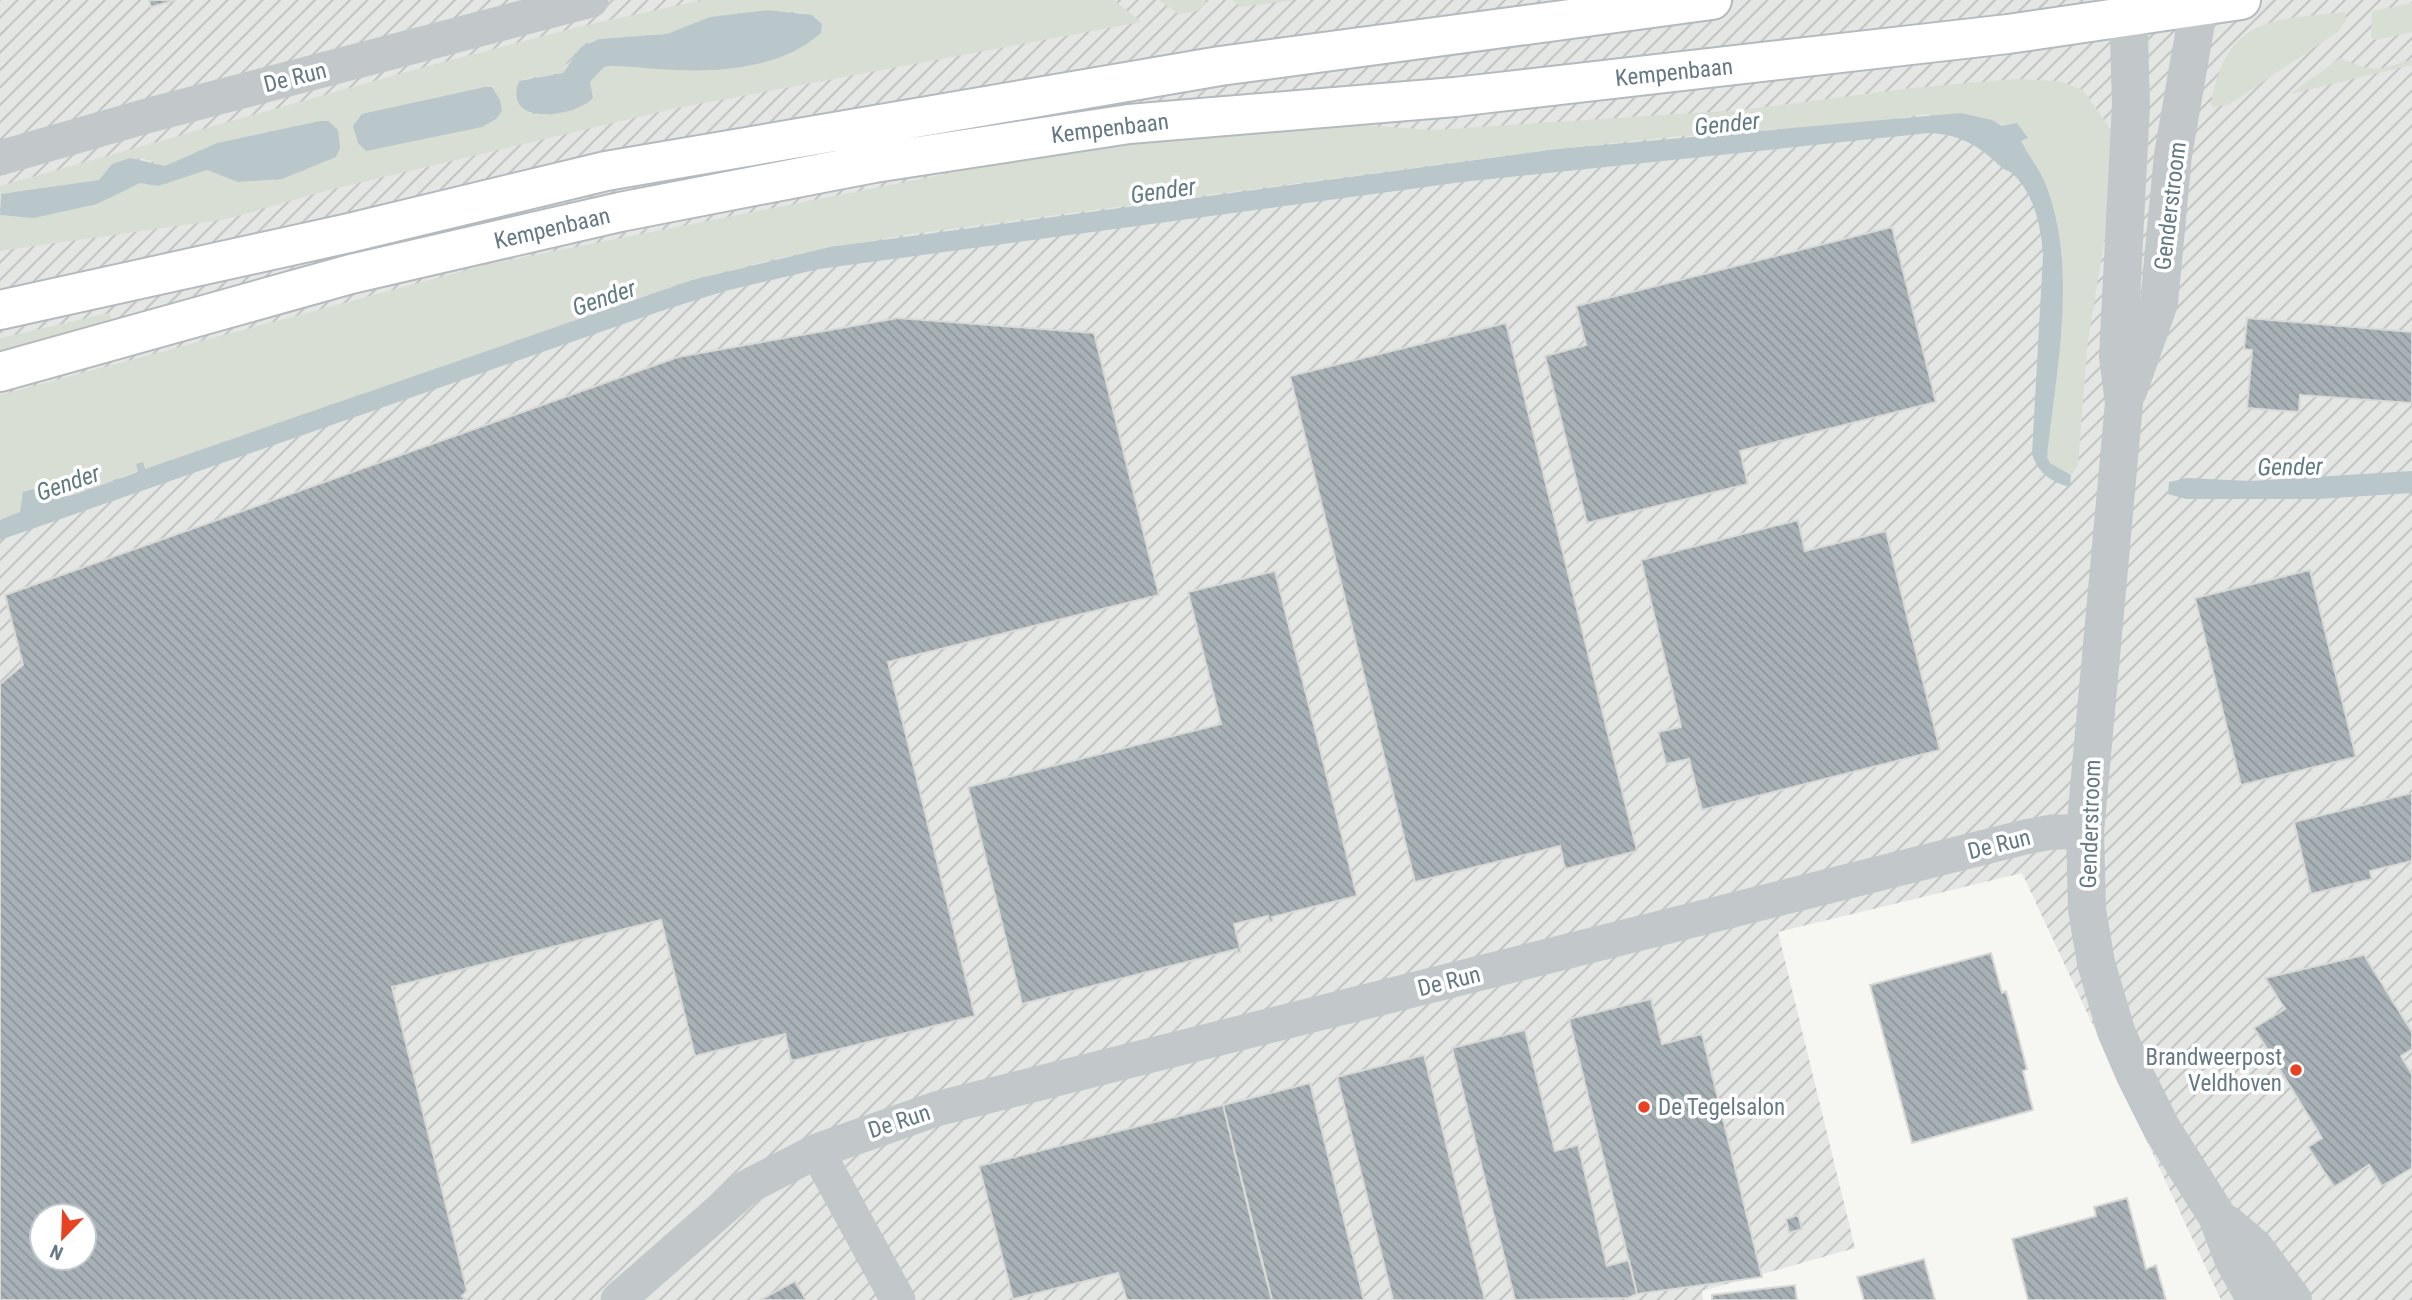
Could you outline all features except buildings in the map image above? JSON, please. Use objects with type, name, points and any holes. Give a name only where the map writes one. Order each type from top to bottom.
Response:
[{"type":"main road","name":"Kempenbaan","points":[[0,310],[337,236],[620,169],[1220,66],[1712,0]]},
{"type":"main road","name":"Kempenbaan","points":[[0,372],[351,274],[620,212],[874,163],[1129,124],[1455,97],[2008,34],[2127,8],[2241,0]]},
{"type":"street","name":"De Run","points":[[0,158],[150,115],[591,0]]},
{"type":"street","name":"Genderstroom","points":[[2124,403],[2159,303],[2173,155],[2199,3]]},
{"type":"street","name":"Genderstroom","points":[[2127,8],[2131,105],[2118,356],[2124,403],[2085,832],[2087,909],[2096,963],[2116,1031],[2162,1129],[2217,1216],[2234,1261],[2256,1300]]},
{"type":"street","name":"De Run","points":[[618,1300],[747,1187],[817,1151],[864,1132],[963,1102],[2025,837],[2052,832],[2085,832]]},
{"type":"street","points":[[817,1151],[898,1300]]},
{"type":"street","name":"Genderstroom","points":[[2217,1216],[2255,1248],[2292,1300]]},
{"type":"shaded area","points":[[0,0],[2412,0],[2412,1300],[2221,1300],[2022,873],[1778,932],[1855,1248],[1702,1291],[1703,1300],[0,1300]]},
{"type":"shaded area","points":[[703,0],[1114,0],[1141,22],[672,109],[329,190],[227,219],[0,251],[0,215],[34,218],[97,204],[140,183],[158,186],[207,170],[238,182],[282,179],[336,157],[320,121],[217,143],[165,166],[142,158],[112,164],[99,180],[0,194],[0,186],[413,70],[582,26]],"holes":[[[768,10],[804,13],[812,41],[779,56],[604,67],[590,82],[593,98],[587,103],[563,113],[529,113],[523,79],[563,73],[567,62],[586,43],[599,39],[667,34],[710,17]],[[452,94],[434,135],[388,146],[386,111]]]},
{"type":"shaded area","points":[[1159,0],[1203,0],[1207,3],[1197,11],[1178,14]]},
{"type":"shaded area","points":[[1232,0],[1295,0],[1240,7]]},
{"type":"shaded area","points":[[2412,3],[2412,32],[2376,40],[2371,37],[2372,11]]},
{"type":"shaded area","points":[[768,10],[812,15],[822,24],[821,33],[804,46],[785,55],[744,67],[700,70],[604,67],[590,82],[593,98],[584,105],[557,114],[530,112],[521,106],[517,96],[519,81],[563,73],[581,47],[599,39],[667,34],[710,17]]},
{"type":"shaded area","points":[[2345,12],[2346,21],[2338,32],[2228,105],[2214,107],[2211,104],[2218,75],[2228,54],[2241,39],[2256,28],[2295,18]]},
{"type":"shaded area","points":[[2340,58],[2376,69],[2412,59],[2412,65],[2290,94]]},
{"type":"shaded area","points":[[2015,79],[2059,81],[2083,90],[2111,130],[2115,177],[2088,340],[2078,466],[2071,475],[2050,463],[2047,457],[2062,323],[2061,256],[2057,224],[2048,192],[2021,140],[2028,138],[1992,120],[1925,114],[1873,122],[1670,137],[1557,149],[904,235],[779,258],[692,280],[145,469],[143,463],[136,465],[138,471],[70,496],[60,496],[39,488],[24,491],[20,512],[0,520],[0,395],[489,264],[1037,156],[1224,132],[1359,125],[1433,130],[1740,110],[1912,88]]},
{"type":"shaded area","points":[[492,87],[500,100],[502,111],[496,119],[482,127],[366,151],[358,143],[353,126],[362,114]]},
{"type":"shaded area","points":[[1961,113],[1992,120],[2002,126],[2017,123],[2028,138],[2021,141],[2047,188],[2056,220],[2063,287],[2059,356],[2047,457],[2050,463],[2071,475],[2070,487],[2046,476],[2032,454],[2043,255],[2041,234],[2032,202],[2011,172],[1977,147],[1950,136],[1929,133],[1462,182],[819,269],[725,291],[661,311],[0,540],[0,520],[20,512],[23,492],[45,485],[60,496],[70,496],[138,472],[136,464],[143,462],[145,469],[692,280],[830,247],[1557,149]]},
{"type":"shaded area","points":[[328,121],[338,130],[340,148],[336,157],[282,179],[238,182],[207,170],[158,186],[140,183],[97,204],[34,218],[0,215],[1,194],[99,180],[112,164],[130,158],[165,166],[217,143]]},
{"type":"shaded area","points":[[109,313],[112,323],[0,358],[0,338]]},
{"type":"shaded area","points":[[2412,471],[2412,493],[2318,499],[2186,499],[2168,494],[2169,482],[2187,478],[2251,481]]},
{"type":"place","name":"Brandweerpost Veldhoven","points":[[2296,1070]]},
{"type":"place","name":"De Tegelsalon","points":[[1644,1107]]},
{"type":"water label","name":"Gender","points":[[1727,124]]},
{"type":"water label","name":"Gender","points":[[1163,191]]},
{"type":"water label","name":"Gender","points":[[604,298]]},
{"type":"water label","name":"Gender","points":[[2290,467]]},
{"type":"water label","name":"Gender","points":[[68,483]]}]
